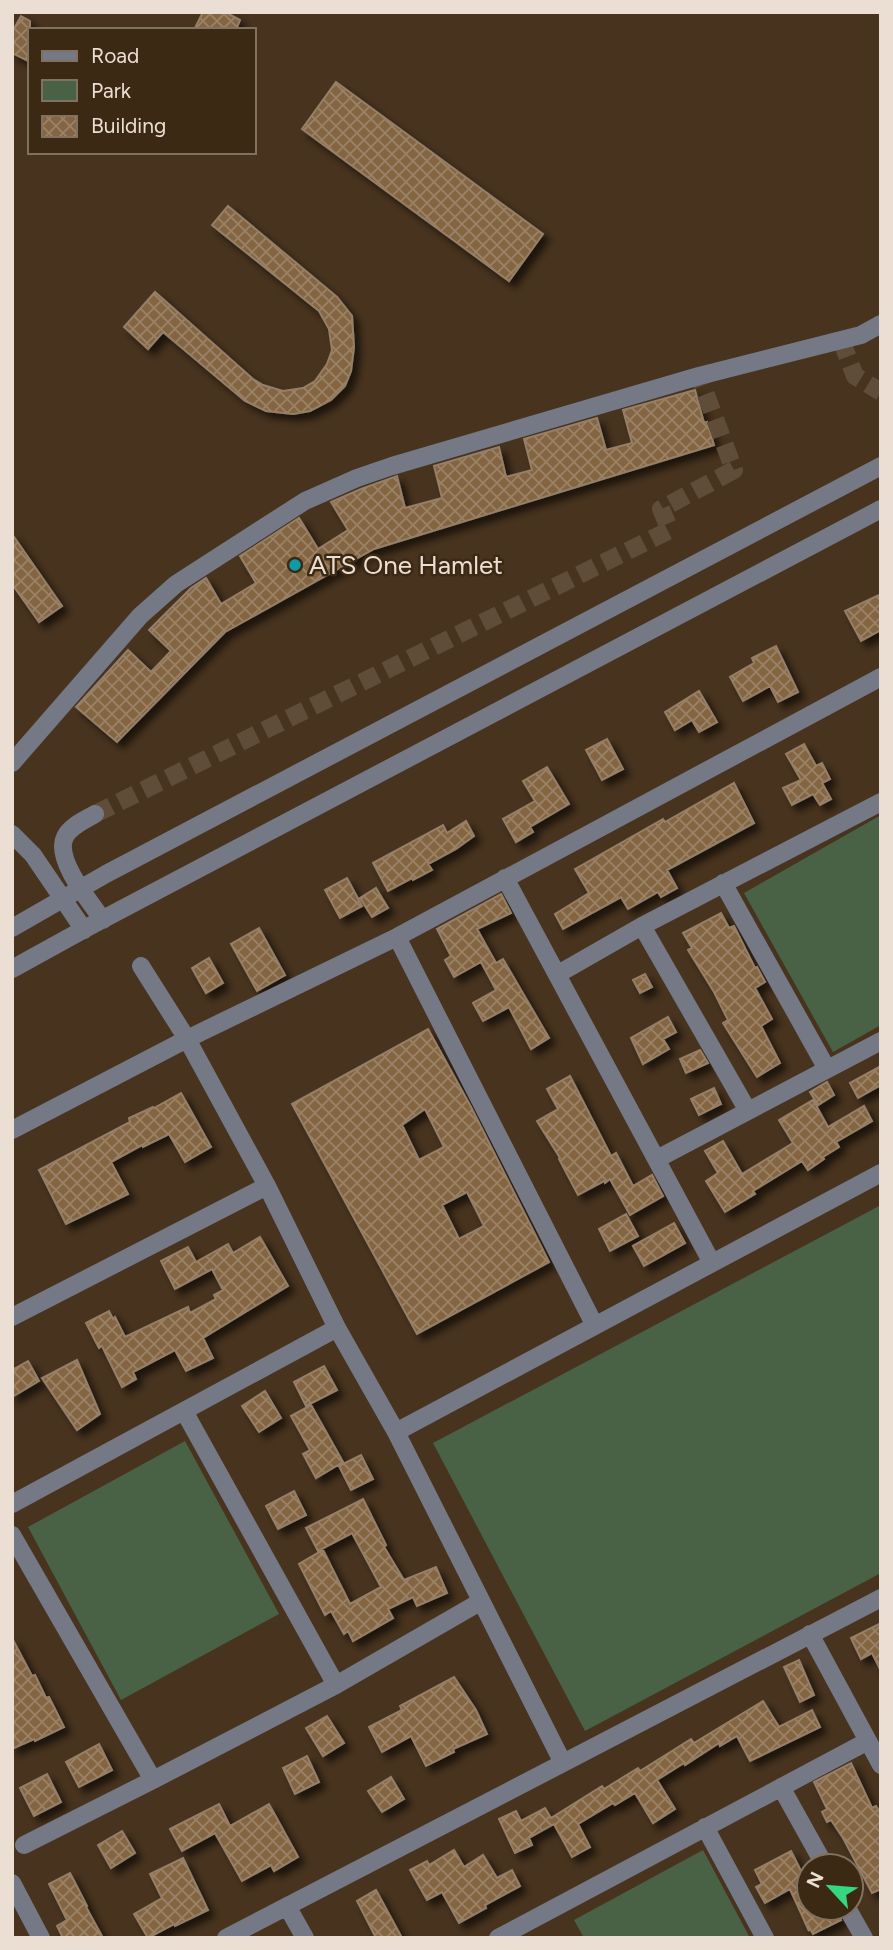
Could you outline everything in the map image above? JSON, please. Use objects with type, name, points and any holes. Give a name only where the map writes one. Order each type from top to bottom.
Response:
[{"type":"street","points":[[12,763],[141,616],[176,584],[305,501],[392,466],[699,376],[841,341],[861,335],[881,324]]},
{"type":"street","points":[[12,928],[80,888],[881,466]]},
{"type":"street","points":[[12,969],[881,509]]},
{"type":"street","points":[[12,1130],[187,1039],[397,937],[881,677]]},
{"type":"street","points":[[558,974],[642,926],[881,802]]},
{"type":"street","points":[[95,814],[69,830],[62,845],[62,853],[80,888],[103,920]]},
{"type":"street","points":[[12,834],[33,855],[84,930]]},
{"type":"street","points":[[506,878],[712,1263]]},
{"type":"street","points":[[723,883],[827,1069]]},
{"type":"street","points":[[642,926],[748,1111]]},
{"type":"street","points":[[397,937],[594,1325]]},
{"type":"street","points":[[141,966],[187,1039],[267,1186],[337,1328],[396,1432],[563,1763]]},
{"type":"street","points":[[657,1159],[881,1041]]},
{"type":"street","points":[[396,1432],[881,1173]]},
{"type":"street","points":[[12,1317],[267,1186]]},
{"type":"street","points":[[12,1504],[337,1328]]},
{"type":"street","points":[[184,1411],[336,1685]]},
{"type":"street","points":[[12,1535],[153,1780]]},
{"type":"street","points":[[226,1938],[881,1598]]},
{"type":"street","points":[[24,1845],[336,1685],[480,1602]]},
{"type":"street","points":[[810,1634],[881,1765]]},
{"type":"street","points":[[498,1938],[528,1931],[705,1827],[868,1741]]},
{"type":"street","points":[[781,1787],[817,1852]]},
{"type":"street","points":[[705,1827],[765,1938]]},
{"type":"street","points":[[12,1883],[41,1938]]},
{"type":"street","points":[[287,1906],[305,1938]]},
{"type":"street","points":[[855,1922],[864,1938]]},
{"type":"green space","points":[[881,815],[881,1025],[833,1052],[744,893]]},
{"type":"green space","points":[[881,1205],[881,1573],[585,1731],[433,1443]]},
{"type":"green space","points":[[185,1441],[279,1614],[121,1700],[28,1527]]},
{"type":"green space","points":[[703,1850],[750,1938],[584,1938],[574,1920]]},
{"type":"building","points":[[203,12],[225,12],[240,20],[237,28],[195,28]]},
{"type":"building","points":[[21,16],[30,21],[28,61],[12,53],[12,32]]},
{"type":"building","points":[[336,82],[543,234],[509,281],[302,129]]},
{"type":"building","points":[[228,206],[337,297],[352,316],[354,347],[351,371],[345,386],[331,400],[310,411],[293,414],[266,411],[245,401],[163,332],[148,349],[124,327],[155,292],[263,385],[283,391],[303,388],[315,381],[327,364],[332,350],[329,329],[319,311],[212,225]]},
{"type":"building","name":"ATS One Hamlet","points":[[695,390],[704,423],[707,422],[714,445],[374,549],[225,632],[117,742],[76,707],[128,650],[151,672],[171,651],[149,630],[191,588],[206,578],[221,604],[256,583],[240,556],[299,518],[318,549],[348,530],[331,502],[361,489],[397,476],[405,508],[442,498],[434,466],[499,447],[506,477],[532,470],[524,439],[597,418],[606,450],[632,443],[623,410]]},
{"type":"building","points":[[12,534],[62,606],[39,622],[12,584]]},
{"type":"building","points":[[881,594],[881,630],[861,641],[845,611]]},
{"type":"building","points":[[776,646],[798,692],[778,702],[770,686],[743,701],[730,677],[754,663],[752,658]]},
{"type":"building","points":[[699,691],[717,722],[699,732],[692,720],[675,730],[665,712]]},
{"type":"building","points":[[607,739],[623,769],[602,780],[586,750]]},
{"type":"building","points":[[804,744],[816,766],[822,763],[830,779],[822,783],[831,799],[820,805],[813,794],[792,805],[783,788],[801,780],[786,754]]},
{"type":"building","points":[[547,767],[569,804],[530,827],[533,832],[516,842],[503,819],[535,801],[523,781]]},
{"type":"building","points":[[734,783],[754,823],[667,870],[677,888],[661,897],[658,892],[628,909],[621,897],[563,929],[555,914],[589,893],[575,869],[663,819],[665,822]]},
{"type":"building","points":[[466,821],[474,836],[428,864],[432,870],[388,891],[373,863],[443,825],[447,833]]},
{"type":"building","points":[[347,878],[362,906],[340,918],[325,890]]},
{"type":"building","points":[[376,888],[388,908],[372,917],[360,898]]},
{"type":"building","points":[[501,894],[511,913],[477,929],[496,963],[503,959],[549,1038],[531,1049],[509,1007],[483,1021],[473,1003],[496,990],[481,962],[454,977],[445,960],[451,956],[437,929]]},
{"type":"building","points":[[721,913],[729,928],[734,926],[765,982],[755,988],[772,1019],[761,1026],[780,1063],[757,1077],[723,1023],[728,1020],[688,950],[692,948],[683,933]]},
{"type":"building","points":[[259,928],[285,975],[257,991],[231,944]]},
{"type":"building","points":[[209,958],[223,983],[206,993],[192,968]]},
{"type":"building","points":[[645,974],[652,987],[640,993],[633,980]]},
{"type":"building","points":[[668,1017],[676,1032],[663,1039],[669,1049],[643,1064],[631,1038]]},
{"type":"building","points":[[428,1029],[471,1107],[549,1262],[417,1334],[292,1104]],"holes":[[[425,1109],[444,1147],[419,1160],[402,1125]],[[467,1192],[484,1226],[459,1239],[442,1205]]]},
{"type":"building","points":[[700,1050],[708,1063],[686,1073],[680,1059]]},
{"type":"building","points":[[881,1066],[881,1085],[858,1098],[850,1083]]},
{"type":"building","points":[[570,1076],[611,1156],[616,1153],[633,1186],[652,1175],[663,1196],[630,1215],[610,1179],[578,1195],[560,1158],[537,1121],[558,1109],[547,1089]]},
{"type":"building","points":[[827,1082],[834,1095],[818,1105],[810,1092]]},
{"type":"building","points":[[714,1088],[721,1104],[699,1115],[691,1099]]},
{"type":"building","points":[[181,1093],[211,1147],[185,1162],[169,1134],[143,1147],[142,1145],[111,1162],[128,1194],[66,1224],[39,1170],[130,1122],[129,1118]]},
{"type":"building","points":[[813,1100],[828,1127],[864,1106],[872,1121],[836,1142],[839,1147],[808,1170],[802,1161],[725,1212],[706,1181],[718,1173],[705,1151],[723,1141],[742,1174],[793,1143],[779,1120]]},
{"type":"building","points":[[626,1214],[638,1236],[610,1251],[599,1229]]},
{"type":"building","points":[[674,1223],[685,1243],[644,1266],[633,1246]]},
{"type":"building","points":[[260,1237],[288,1286],[203,1338],[213,1358],[186,1371],[175,1350],[133,1372],[136,1379],[122,1387],[102,1346],[99,1348],[86,1323],[109,1311],[125,1337],[188,1307],[190,1313],[216,1299],[214,1295],[223,1290],[212,1269],[175,1289],[161,1261],[188,1247],[196,1262],[228,1244],[233,1253]]},
{"type":"building","points":[[77,1360],[100,1414],[77,1430],[42,1378]]},
{"type":"building","points":[[28,1361],[39,1381],[12,1397],[12,1370]]},
{"type":"building","points":[[324,1366],[337,1390],[306,1406],[294,1382]]},
{"type":"building","points":[[265,1391],[281,1418],[259,1432],[242,1406]]},
{"type":"building","points":[[311,1405],[343,1462],[316,1478],[303,1454],[310,1450],[291,1416]]},
{"type":"building","points":[[361,1455],[373,1479],[351,1490],[339,1466]]},
{"type":"building","points":[[294,1491],[306,1515],[278,1529],[266,1506]]},
{"type":"building","points":[[363,1499],[386,1545],[384,1547],[404,1580],[436,1567],[447,1593],[417,1606],[413,1597],[388,1609],[393,1618],[353,1641],[348,1631],[344,1634],[331,1611],[325,1615],[299,1564],[323,1550],[350,1604],[381,1587],[352,1533],[318,1551],[306,1528]]},
{"type":"building","points":[[881,1623],[881,1671],[872,1653],[861,1659],[851,1638]]},
{"type":"building","points":[[12,1638],[32,1676],[35,1675],[46,1698],[49,1697],[64,1727],[12,1749]]},
{"type":"building","points":[[799,1660],[814,1695],[800,1702],[784,1667]]},
{"type":"building","points":[[454,1677],[476,1710],[487,1734],[453,1749],[454,1752],[426,1766],[411,1736],[382,1752],[369,1727],[402,1710],[400,1706]]},
{"type":"building","points":[[763,1701],[779,1727],[812,1710],[820,1727],[750,1761],[737,1736],[720,1746],[719,1743],[657,1780],[675,1809],[653,1823],[635,1793],[615,1805],[613,1803],[578,1824],[590,1847],[572,1857],[554,1824],[529,1838],[532,1845],[515,1853],[499,1819],[516,1811],[521,1821],[545,1808],[551,1818],[602,1786],[604,1789],[638,1768],[640,1771],[691,1739],[694,1743]]},
{"type":"building","points":[[327,1716],[344,1743],[323,1756],[306,1728]]},
{"type":"building","points":[[99,1744],[112,1770],[79,1787],[66,1762]]},
{"type":"building","points":[[307,1756],[319,1782],[295,1794],[283,1768]]},
{"type":"building","points":[[851,1763],[872,1808],[876,1806],[881,1814],[881,1889],[872,1893],[865,1880],[865,1852],[850,1852],[831,1820],[827,1822],[822,1812],[827,1809],[814,1782]]},
{"type":"building","points":[[47,1774],[61,1802],[34,1816],[20,1788]]},
{"type":"building","points":[[391,1777],[404,1799],[382,1812],[368,1791]]},
{"type":"building","points":[[219,1804],[230,1826],[269,1804],[298,1857],[274,1871],[271,1865],[242,1881],[215,1833],[182,1851],[170,1829]]},
{"type":"building","points":[[122,1831],[135,1853],[111,1868],[98,1845]]},
{"type":"building","points":[[454,1850],[464,1867],[483,1855],[497,1878],[512,1870],[520,1886],[459,1923],[442,1892],[427,1900],[410,1870],[427,1861],[429,1865]]},
{"type":"building","points":[[791,1851],[795,1859],[795,1900],[790,1889],[765,1903],[756,1887],[762,1884],[755,1870]]},
{"type":"building","points":[[183,1858],[208,1910],[148,1938],[134,1914],[162,1898],[150,1874]]},
{"type":"building","points":[[70,1873],[103,1938],[63,1938],[57,1926],[67,1920],[49,1884]]},
{"type":"building","points":[[376,1890],[402,1938],[376,1938],[357,1901]]},
{"type":"building","points":[[805,1922],[837,1922],[813,1934],[809,1927],[809,1931]]},
{"type":"tunnel","points":[[841,340],[855,376],[881,392]]},
{"type":"tunnel","points":[[95,814],[670,530],[661,509],[734,470],[699,376]]},
{"type":"place","name":"ATS One Hamlet","points":[[295,565]]}]
